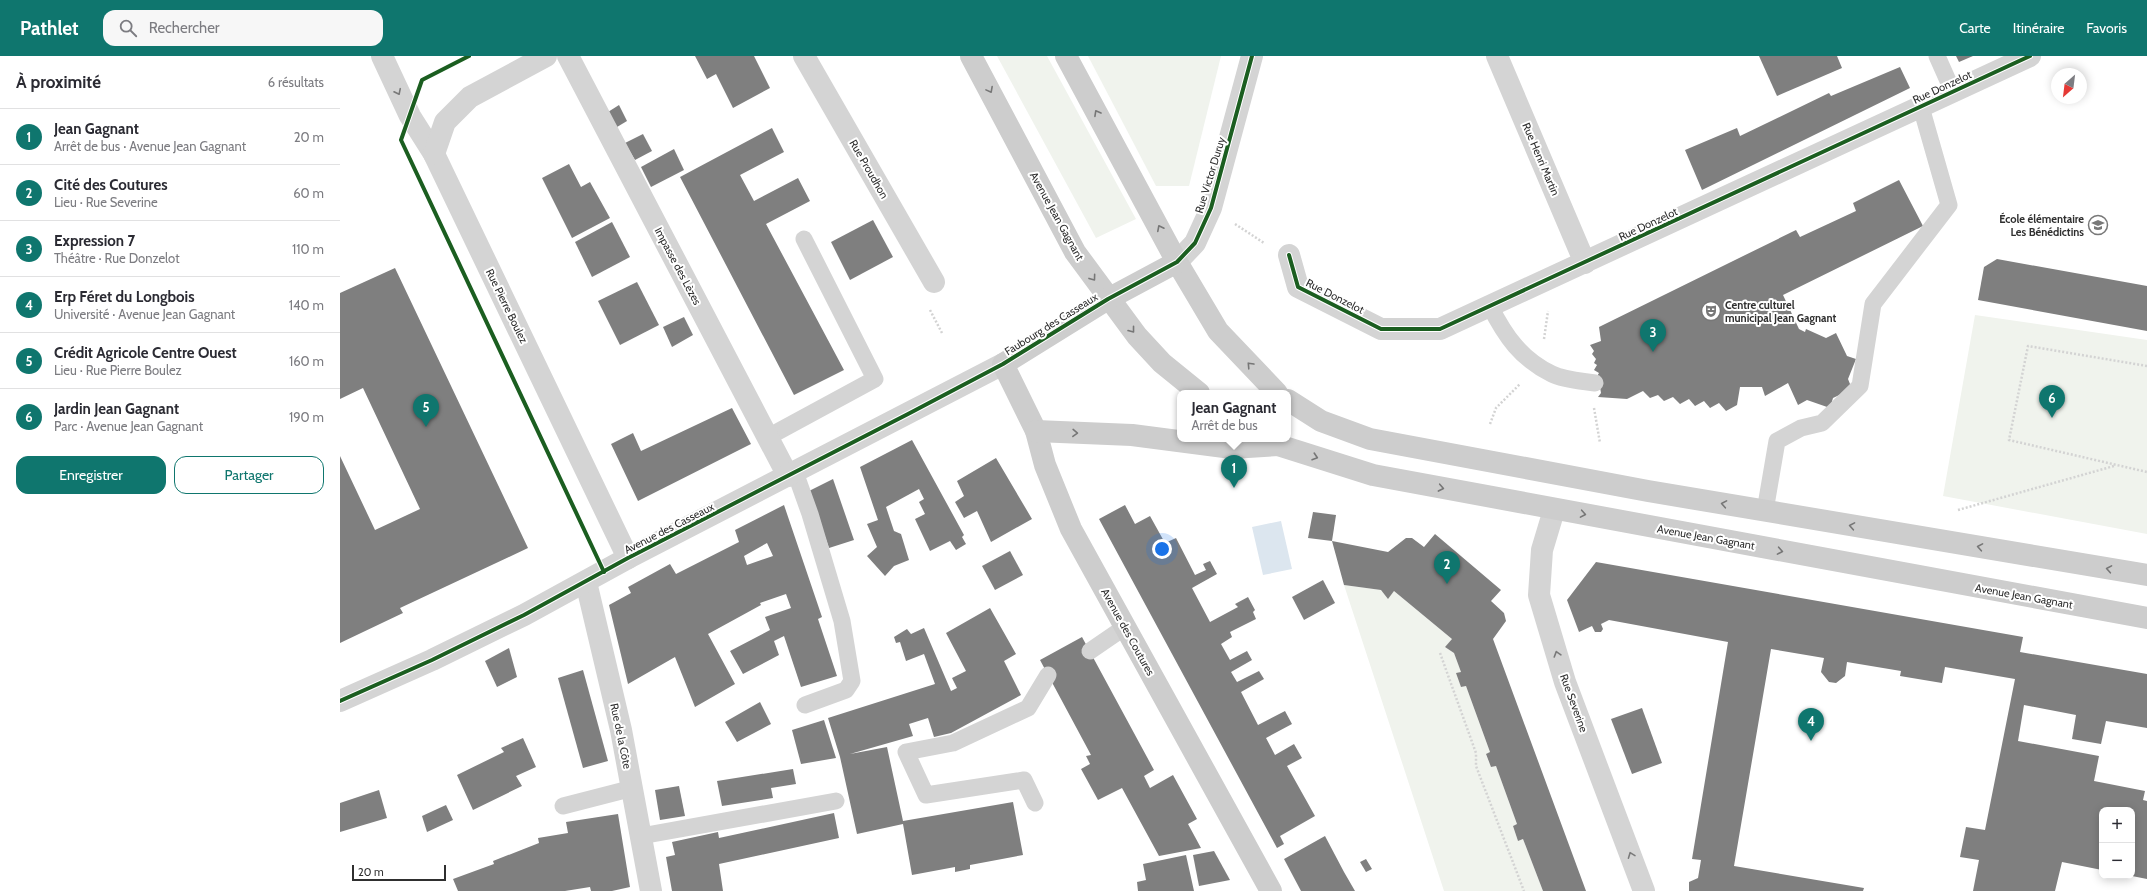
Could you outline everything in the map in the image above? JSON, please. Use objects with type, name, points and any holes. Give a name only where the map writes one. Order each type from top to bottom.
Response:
[{"type":"main road","name":"Avenue Jean Gagnant","points":[[971,56],[1074,252],[1137,336],[1162,363],[1195,390]]},
{"type":"main road","points":[[1066,56],[1177,262],[1218,331],[1274,390]]},
{"type":"main road","name":"Rue Victor Duruy","points":[[1108,299],[1177,262]]},
{"type":"main road","name":"Faubourg des Casseaux","points":[[1003,364],[1108,299]]},
{"type":"main road","name":"Avenue des Coutures","points":[[1003,364],[1036,431],[1045,465],[1071,529],[1271,891]]},
{"type":"main road","points":[[1291,402],[1321,421],[1370,439],[1648,491],[2147,575]]},
{"type":"main road","points":[[1036,431],[1132,434],[1177,440]]},
{"type":"main road","points":[[1189,442],[1232,448],[1274,442]]},
{"type":"main road","name":"Avenue Jean Gagnant","points":[[1274,442],[1373,475],[1554,510],[2147,618]]},
{"type":"street","name":"Rue Pierre Boulez","points":[[382,56],[410,116],[434,154],[628,558]]},
{"type":"street","points":[[434,154],[445,122],[470,96],[546,56]]},
{"type":"street","name":"Impasse des Lèzes","points":[[568,56],[768,437],[792,474]]},
{"type":"street","name":"Rue Proudhon","points":[[804,56],[934,282]]},
{"type":"street","name":"Rue Victor Duruy","points":[[1177,262],[1195,243],[1211,208],[1252,56]]},
{"type":"street","name":"Rue Henri Martin","points":[[1497,56],[1585,263]]},
{"type":"street","name":"Rue Donzelot","points":[[1289,255],[1298,287],[1381,329],[1440,329],[2030,56]]},
{"type":"street","name":"Avenue des Casseaux","points":[[340,701],[432,660],[586,582],[628,558],[1003,364]]},
{"type":"street","name":"Rue Severine","points":[[1554,510],[1542,550],[1539,595],[1565,682],[1644,891]]},
{"type":"street","name":"Rue de la Côte","points":[[586,582],[633,788],[651,891]]},
{"type":"lane","points":[[1937,56],[1953,92]]},
{"type":"lane","points":[[1765,511],[1777,441],[1800,428],[1822,423],[1860,386],[1873,304],[1949,205],[1921,107]]},
{"type":"lane","points":[[768,437],[874,379],[804,240]]},
{"type":"lane","points":[[1490,306],[1502,331],[1522,355],[1553,374],[1592,383]]},
{"type":"lane","points":[[792,474],[810,514],[842,621],[852,681],[846,690],[805,705]]},
{"type":"lane","points":[[1090,651],[1125,627]]},
{"type":"lane","points":[[1035,803],[1024,780],[926,795],[906,752],[953,743],[1028,708],[1048,675]]},
{"type":"lane","points":[[563,806],[633,788]]},
{"type":"lane","points":[[641,836],[836,801]]},
{"type":"path","points":[[1211,208],[1261,242],[1289,255]]},
{"type":"path","points":[[2147,366],[2028,346],[2009,440],[2147,472]]},
{"type":"path","points":[[1592,383],[1600,443]]},
{"type":"path","points":[[1958,510],[2116,466]]},
{"type":"path","points":[[1440,653],[1476,753],[1476,766],[1524,891]]},
{"type":"shaded area","points":[[997,56],[1047,56],[1136,219],[1096,238]]},
{"type":"shaded area","points":[[1088,56],[1221,56],[1189,186],[1156,186]]},
{"type":"shaded area","points":[[1975,315],[2147,340],[2147,534],[1943,496]]},
{"type":"shaded area","points":[[1281,521],[1292,569],[1263,575],[1252,527]]},
{"type":"shaded area","points":[[1344,585],[1381,590],[1388,598],[1394,591],[1452,639],[1445,647],[1454,653],[1461,672],[1457,674],[1461,687],[1466,686],[1490,752],[1486,755],[1491,767],[1496,766],[1517,824],[1513,826],[1518,841],[1523,839],[1543,891],[1444,891]]},
{"type":"building","points":[[695,56],[754,56],[770,88],[733,108],[716,74],[707,79]]},
{"type":"building","points":[[1759,56],[1837,56],[1842,68],[1777,96]]},
{"type":"building","points":[[1956,56],[1973,56],[1959,62]]},
{"type":"building","points":[[1900,67],[1910,88],[1702,190],[1685,150],[1737,128],[1740,136],[1829,93],[1831,96]]},
{"type":"building","points":[[619,105],[627,121],[617,127],[608,112]]},
{"type":"building","points":[[772,128],[784,152],[740,175],[754,201],[798,178],[810,201],[766,224],[844,370],[794,395],[680,177]]},
{"type":"building","points":[[643,134],[652,151],[635,160],[625,143]]},
{"type":"building","points":[[674,149],[684,170],[651,187],[641,167]]},
{"type":"building","points":[[569,164],[581,187],[590,182],[610,218],[572,238],[542,178]]},
{"type":"building","name":"Centre culturel municipal Jean Gagnant","points":[[1899,180],[1923,226],[1783,295],[1799,329],[1805,332],[1806,329],[1826,338],[1836,333],[1847,356],[1856,359],[1848,379],[1852,389],[1833,398],[1830,408],[1807,400],[1798,405],[1788,383],[1765,396],[1762,387],[1740,387],[1737,405],[1726,411],[1719,403],[1710,408],[1704,401],[1695,406],[1689,399],[1680,404],[1673,397],[1664,401],[1658,395],[1650,398],[1643,391],[1627,399],[1598,397],[1601,393],[1599,381],[1596,378],[1599,373],[1594,370],[1597,365],[1594,363],[1596,359],[1592,354],[1594,351],[1590,345],[1601,341],[1599,327],[1796,230],[1800,237],[1856,211],[1853,203]]},
{"type":"building","points":[[873,220],[893,257],[850,280],[831,242]]},
{"type":"building","points":[[612,222],[630,257],[592,277],[575,242]]},
{"type":"building","points":[[1997,259],[2147,286],[2147,331],[1978,300],[1984,267]]},
{"type":"building","points":[[395,268],[528,548],[400,608],[403,613],[340,643],[340,456],[375,530],[420,509],[363,388],[340,399],[340,293]]},
{"type":"building","points":[[637,282],[659,325],[620,345],[598,301]]},
{"type":"building","points":[[684,317],[693,335],[672,347],[663,327]]},
{"type":"building","points":[[732,408],[751,444],[638,501],[611,444],[633,433],[641,451]]},
{"type":"building","points":[[912,440],[964,535],[962,537],[966,544],[956,550],[950,541],[930,551],[915,519],[925,514],[919,502],[924,499],[919,489],[886,507],[894,531],[901,534],[909,560],[894,566],[885,576],[867,556],[877,547],[867,524],[878,520],[860,467]]},
{"type":"building","points":[[996,458],[1032,519],[991,542],[977,511],[964,518],[955,502],[964,496],[957,481]]},
{"type":"building","points":[[833,479],[854,540],[829,548],[809,491]]},
{"type":"building","points":[[784,505],[822,617],[818,619],[837,676],[801,687],[784,636],[774,641],[779,655],[743,674],[730,651],[770,630],[765,617],[791,608],[786,594],[760,603],[761,605],[708,634],[735,684],[695,707],[675,657],[628,684],[609,605],[631,593],[628,587],[670,564],[676,574],[739,542],[735,530]],"holes":[[[767,543],[773,556],[747,565],[744,556]]]},
{"type":"building","points":[[1125,505],[1135,524],[1150,516],[1165,543],[1176,538],[1195,575],[1206,570],[1203,564],[1210,561],[1217,574],[1192,588],[1210,622],[1238,607],[1235,604],[1248,597],[1255,610],[1253,612],[1256,619],[1230,632],[1232,637],[1221,644],[1230,660],[1247,651],[1252,660],[1231,672],[1237,682],[1259,671],[1264,679],[1241,692],[1258,725],[1285,711],[1292,724],[1266,738],[1275,755],[1294,744],[1302,758],[1287,766],[1315,816],[1280,836],[1284,844],[1277,848],[1099,519]]},
{"type":"building","points":[[1313,512],[1336,515],[1332,541],[1308,538]]},
{"type":"building","points":[[1435,534],[1501,590],[1491,601],[1504,613],[1506,621],[1493,639],[1586,891],[1543,891],[1523,839],[1518,841],[1513,826],[1517,824],[1496,766],[1491,767],[1486,754],[1490,752],[1466,686],[1461,687],[1456,673],[1461,672],[1454,653],[1445,647],[1452,639],[1394,591],[1388,599],[1381,590],[1344,585],[1332,541],[1388,552],[1406,538],[1412,538],[1424,547]]},
{"type":"building","points":[[1010,551],[1023,575],[995,590],[982,566]]},
{"type":"building","points":[[1596,562],[2023,637],[2020,652],[2147,674],[2147,728],[2106,721],[2101,744],[2072,739],[2076,715],[2024,705],[2018,741],[2099,756],[2094,781],[2145,791],[2143,800],[2147,801],[2147,879],[2135,877],[2135,807],[2099,807],[2099,869],[2062,862],[2055,891],[1973,891],[1979,860],[1960,857],[1966,827],[1985,830],[2015,679],[1945,667],[1942,683],[1900,676],[1901,671],[1847,662],[1845,676],[1836,683],[1829,682],[1821,672],[1824,658],[1771,649],[1734,866],[1864,888],[1863,891],[1689,891],[1689,882],[1698,878],[1701,860],[1692,859],[1728,642],[1609,620],[1601,624],[1603,629],[1601,632],[1595,632],[1592,626],[1579,632],[1567,600]]},
{"type":"building","points":[[1323,580],[1335,603],[1304,620],[1292,597]]},
{"type":"building","points":[[990,608],[1016,654],[1004,661],[1021,695],[951,733],[934,737],[928,718],[909,724],[913,736],[850,754],[887,747],[903,821],[1013,802],[1023,855],[970,865],[970,869],[955,872],[955,867],[912,875],[903,824],[857,834],[840,757],[828,718],[935,684],[924,654],[906,661],[900,642],[896,643],[894,637],[907,629],[911,634],[924,628],[951,691],[957,688],[952,678],[966,671],[946,633]]},
{"type":"building","points":[[1082,637],[1154,770],[1144,776],[1150,788],[1173,775],[1197,819],[1188,824],[1201,848],[1159,856],[1122,788],[1098,800],[1081,769],[1090,764],[1086,756],[1091,755],[1040,660]]},
{"type":"building","points":[[509,648],[517,677],[497,687],[485,661]]},
{"type":"building","points":[[583,670],[608,761],[583,768],[558,678]]},
{"type":"building","points":[[760,702],[771,724],[737,742],[725,722]]},
{"type":"building","points":[[1642,708],[1662,763],[1632,774],[1611,719]]},
{"type":"building","points":[[824,720],[836,758],[801,764],[792,730]]},
{"type":"building","points":[[523,738],[536,767],[516,776],[522,786],[473,810],[457,775],[504,752],[501,748]]},
{"type":"building","points":[[793,769],[796,784],[771,788],[773,798],[722,806],[717,781]]},
{"type":"building","points":[[679,786],[685,816],[660,820],[655,790]]},
{"type":"building","points":[[379,790],[387,818],[340,832],[340,803]]},
{"type":"building","points":[[446,805],[453,820],[427,832],[422,816]]},
{"type":"building","points":[[834,813],[839,838],[719,864],[723,891],[672,891],[666,857],[675,855],[672,842],[718,832],[719,838]]},
{"type":"building","points":[[618,814],[630,887],[612,891],[591,891],[590,887],[565,891],[458,891],[453,879],[494,864],[493,861],[539,843],[538,838],[568,833],[566,822]]},
{"type":"building","points":[[1325,836],[1355,891],[1301,891],[1284,859]]},
{"type":"building","points":[[1214,851],[1230,880],[1199,886],[1193,855]]},
{"type":"building","points":[[1186,855],[1194,891],[1138,891],[1137,882],[1146,880],[1143,864]]},
{"type":"building","points":[[1366,859],[1372,869],[1366,872],[1360,862]]},
{"type":"cycle path","points":[[469,56],[422,80],[401,140],[604,572]]},
{"type":"cycle path","points":[[340,701],[432,660],[524,615],[628,558],[908,414],[1003,364],[1108,299],[1177,262],[1195,243],[1211,208],[1252,56]]},
{"type":"cycle path","points":[[1289,255],[1298,287],[1381,329],[1440,329],[2030,56]]},
{"type":"place","name":"École élémentaire Les Bénédictins","points":[[2098,225]]},
{"type":"place","name":"Centre culturel municipal Jean Gagnant","points":[[1711,311]]},
{"type":"place","name":"Expression 7","points":[[1653,352]]},
{"type":"place","name":"Jardin Jean Gagnant","points":[[2052,418]]},
{"type":"place","name":"Crédit Agricole Centre Ouest","points":[[426,427]]},
{"type":"place","name":"Jean Gagnant","points":[[1234,488]]},
{"type":"place","name":"Cité des Coutures","points":[[1447,584]]},
{"type":"place","name":"Erp Féret du Longbois","points":[[1811,741]]}]
